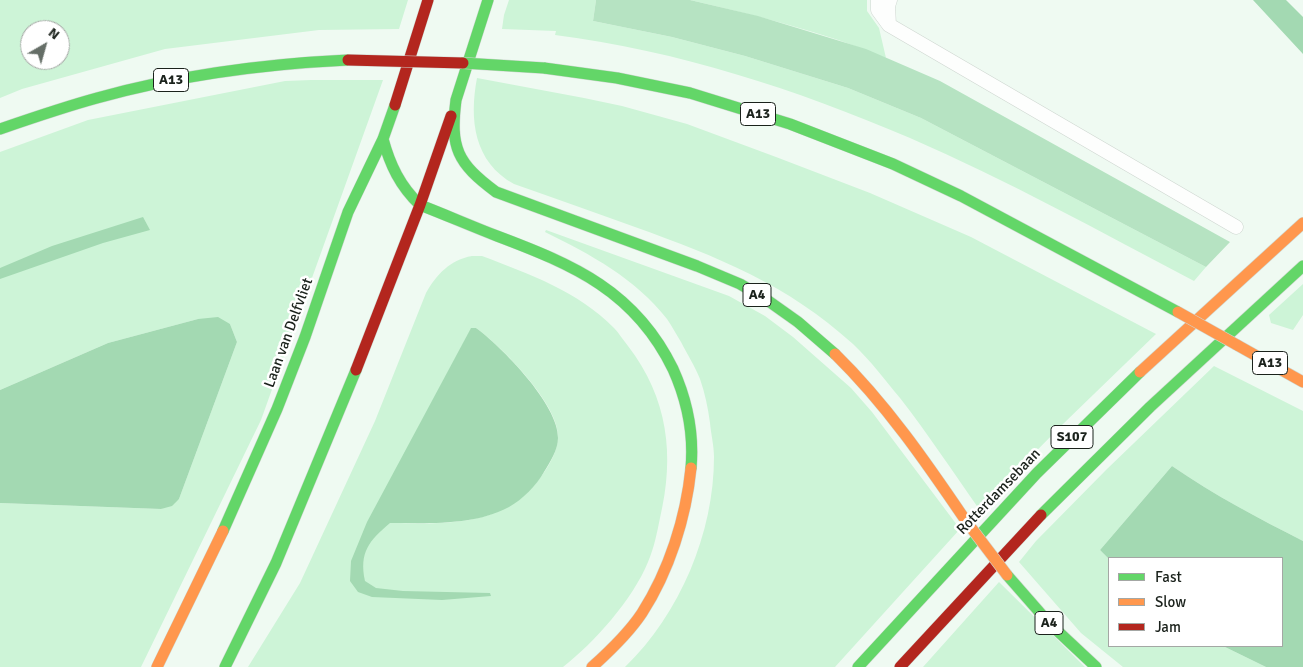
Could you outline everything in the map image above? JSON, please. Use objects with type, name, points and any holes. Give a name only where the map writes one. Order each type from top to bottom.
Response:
[{"type":"main road","name":"Laan van Delfvliet","points":[[157,667],[211,559],[277,409],[305,337],[348,212],[383,140],[428,0]]},
{"type":"main road","points":[[225,667],[276,563],[369,338],[420,205],[488,0]]},
{"type":"main road","name":"A13","points":[[0,130],[62,107],[164,81],[265,65],[308,61],[442,62],[544,68],[617,78],[690,93],[798,127],[893,164],[961,196],[1178,312],[1303,382]]},
{"type":"main road","name":"A4","points":[[456,100],[453,126],[455,140],[462,158],[476,178],[496,192],[717,274],[767,300],[808,330],[851,368],[896,421],[966,521],[1034,608],[1068,643],[1096,667]]},
{"type":"main road","points":[[383,140],[389,163],[398,181],[409,196],[420,205],[546,254],[600,283],[625,303],[645,325],[661,347],[675,373],[690,423],[692,452],[690,478],[678,531],[662,576],[641,613],[618,642],[592,667]]},
{"type":"main road","name":"Rotterdamsebaan","points":[[858,667],[1024,487],[1116,394],[1303,223]]},
{"type":"main road","name":"S107","points":[[900,667],[976,582],[1060,494],[1303,266]]},
{"type":"lane","points":[[878,0],[878,10],[889,25],[1236,227]]},
{"type":"lane","points":[[889,25],[888,6],[890,0]]},
{"type":"shaded area","points":[[0,0],[408,0],[399,29],[319,30],[165,49],[22,89],[0,98]]},
{"type":"shaded area","points":[[509,0],[596,0],[593,21],[672,37],[745,56],[848,88],[921,118],[1206,267],[1194,281],[1054,207],[946,154],[867,120],[780,88],[736,74],[647,51],[555,35],[556,31],[502,29]]},
{"type":"shaded area","points":[[596,0],[690,0],[758,16],[866,49],[940,81],[1230,242],[1206,267],[921,118],[848,88],[745,56],[672,37],[593,21]]},
{"type":"shaded area","points":[[690,0],[867,0],[867,11],[879,28],[886,58],[814,32]]},
{"type":"shaded area","points":[[1253,0],[1286,0],[1303,17],[1303,54]]},
{"type":"shaded area","points":[[477,78],[622,106],[687,124],[776,157],[870,193],[971,237],[1156,334],[979,509],[900,398],[871,363],[853,344],[803,305],[750,274],[723,261],[665,238],[514,184],[501,175],[490,164],[477,138],[474,109]]},
{"type":"shaded area","points":[[383,80],[261,420],[141,667],[0,667],[0,503],[161,509],[179,499],[237,342],[230,324],[198,319],[108,343],[0,390],[0,152],[88,120],[285,81]]},
{"type":"shaded area","points":[[143,217],[150,230],[103,243],[0,279],[0,268],[52,246]]},
{"type":"shaded area","points":[[546,230],[729,296],[765,316],[793,337],[851,388],[872,412],[960,529],[835,667],[625,667],[645,646],[662,623],[690,571],[700,543],[708,514],[712,486],[714,453],[708,412],[696,369],[671,324],[655,305],[627,280],[579,249],[545,232]]},
{"type":"shaded area","points":[[482,256],[535,277],[569,294],[600,315],[614,328],[641,366],[652,386],[660,407],[665,428],[667,472],[665,495],[655,540],[641,576],[623,605],[600,633],[563,667],[248,667],[300,583],[375,421],[426,293],[445,269],[464,258]],"holes":[[[476,328],[487,336],[527,377],[549,409],[556,424],[557,446],[548,467],[533,486],[517,501],[494,513],[477,518],[440,523],[368,522],[471,329]]]},
{"type":"shaded area","points":[[1303,284],[1303,315],[1293,330],[1271,323],[1269,315]]},
{"type":"shaded area","points":[[218,317],[230,324],[237,342],[179,499],[172,506],[161,509],[0,503],[0,390],[108,343],[198,319]]},
{"type":"shaded area","points":[[471,328],[476,328],[500,348],[539,393],[556,425],[558,442],[555,451],[541,477],[533,487],[509,507],[481,518],[435,523],[390,523],[376,536],[367,548],[363,562],[365,581],[376,588],[403,591],[490,593],[491,596],[442,600],[372,597],[358,592],[350,581],[351,561],[367,522]]},
{"type":"shaded area","points":[[1214,366],[1303,411],[1303,541],[1253,515],[1172,466],[1100,550],[1108,558],[1108,647],[1225,647],[1266,667],[1123,667],[1081,633],[1019,562],[1036,541],[1107,469]]},
{"type":"shaded area","points":[[1172,466],[1253,515],[1303,541],[1303,667],[1266,667],[1225,647],[1283,647],[1283,557],[1108,558],[1100,550]]},
{"type":"shaded area","points":[[999,582],[1085,667],[923,667]]},
{"type":"traffic: fast","points":[[456,100],[488,0]]},
{"type":"traffic: fast","points":[[0,129],[85,101],[159,83],[221,72],[284,64],[348,60]]},
{"type":"traffic: fast","points":[[463,63],[544,68]]},
{"type":"traffic: fast","points":[[544,68],[617,78],[690,93],[790,124],[893,164],[961,196],[1178,312]]},
{"type":"traffic: fast","points":[[456,100],[454,131],[459,153],[472,172],[496,192],[697,266],[740,284],[798,322],[835,354]]},
{"type":"traffic: fast","points":[[223,531],[277,409],[305,337],[348,212],[383,139],[395,105]]},
{"type":"traffic: fast","points":[[383,139],[397,175],[420,205],[552,258],[577,270],[621,300],[640,319],[658,342],[673,369],[682,393],[690,430],[691,468]]},
{"type":"traffic: fast","points":[[1041,515],[1150,407],[1303,266]]},
{"type":"traffic: fast","points":[[225,667],[276,563],[356,370]]},
{"type":"traffic: fast","points":[[858,667],[1037,473],[1140,372]]},
{"type":"traffic: fast","points":[[1007,575],[1049,623],[1096,667]]},
{"type":"traffic: slow","points":[[1140,372],[1303,223]]},
{"type":"traffic: slow","points":[[1178,312],[1237,345]]},
{"type":"traffic: slow","points":[[1237,345],[1303,382]]},
{"type":"traffic: slow","points":[[835,354],[888,413],[966,521]]},
{"type":"traffic: slow","points":[[592,667],[631,628],[652,597],[675,544],[685,506],[691,468]]},
{"type":"traffic: slow","points":[[966,521],[1007,575]]},
{"type":"traffic: slow","points":[[157,667],[223,531]]},
{"type":"traffic: jam","points":[[395,105],[428,0]]},
{"type":"traffic: jam","points":[[348,60],[463,63]]},
{"type":"traffic: jam","points":[[356,370],[420,205],[451,116]]},
{"type":"traffic: jam","points":[[900,667],[1041,515]]}]
